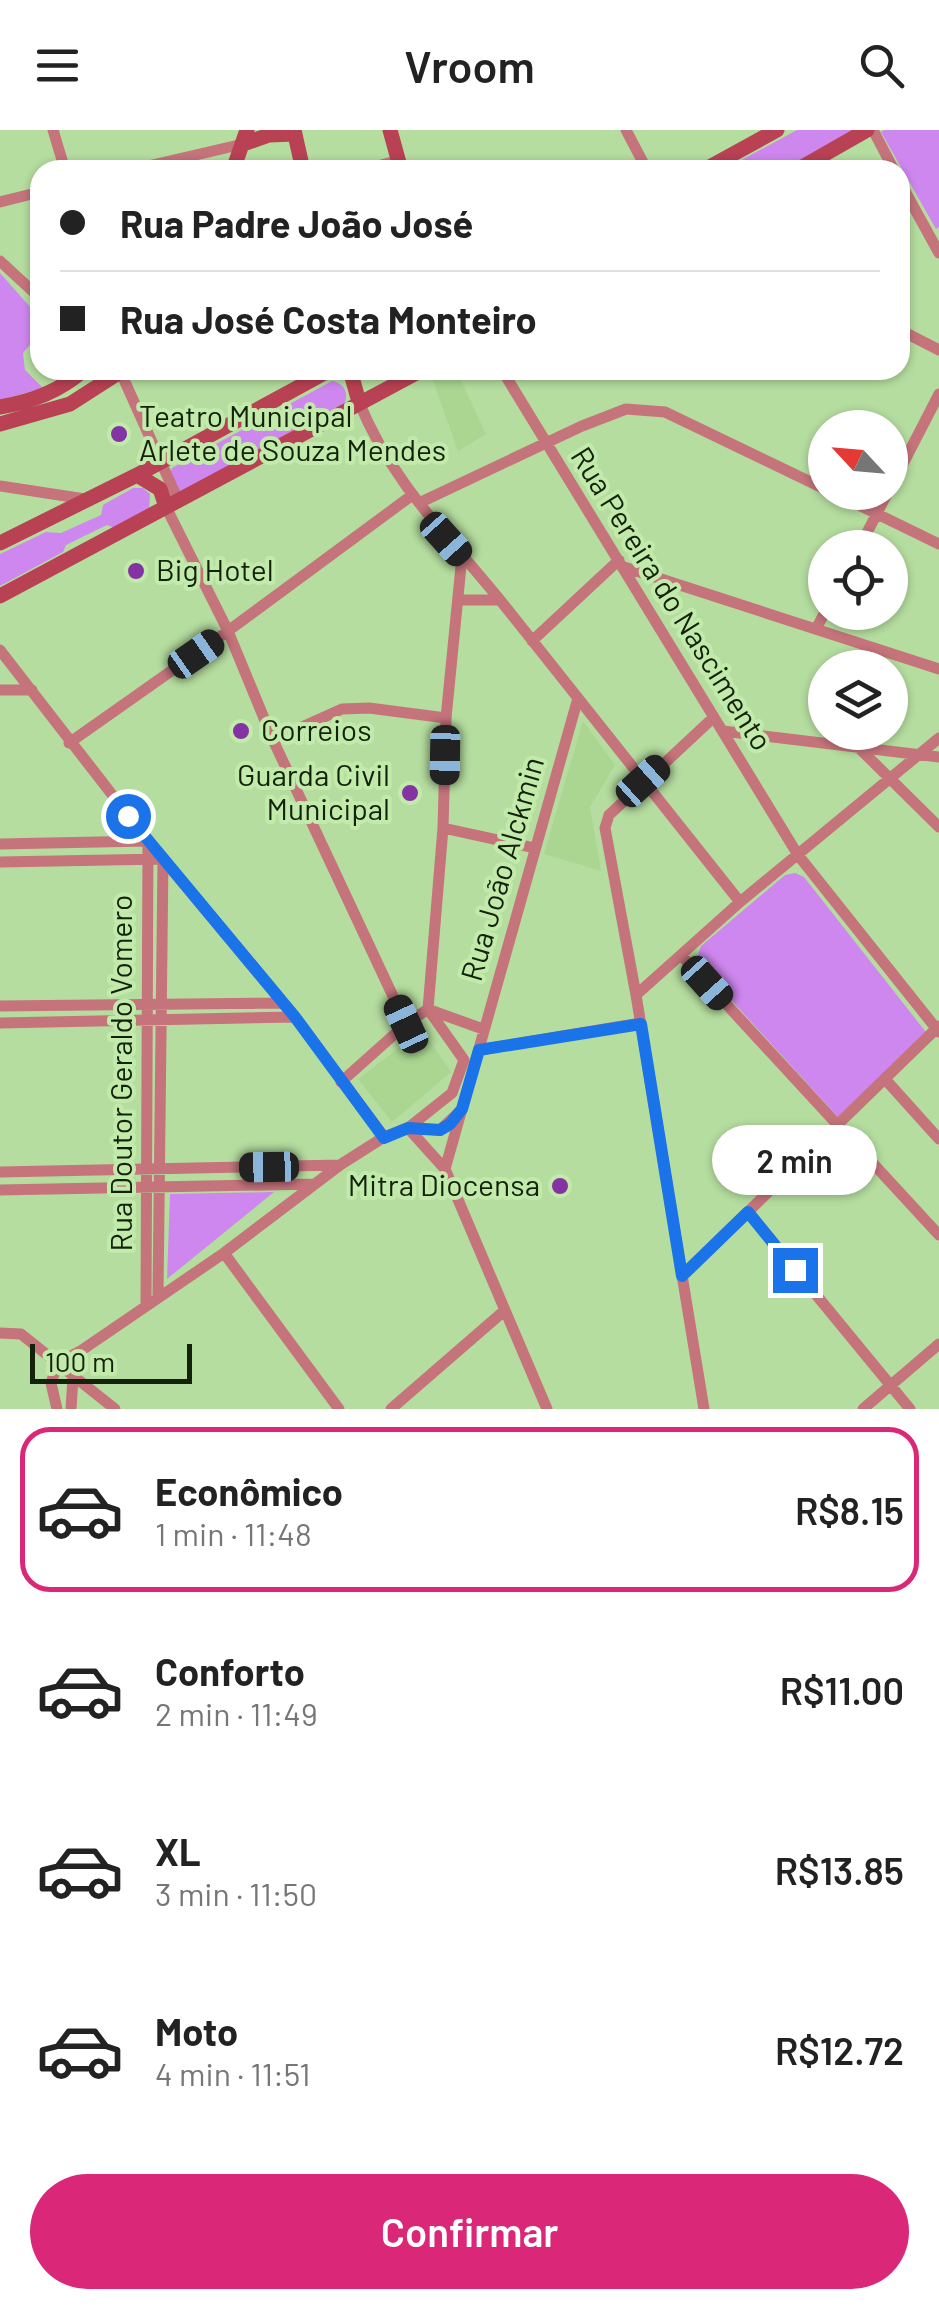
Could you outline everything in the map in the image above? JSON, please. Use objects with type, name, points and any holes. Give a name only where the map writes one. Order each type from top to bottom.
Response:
[{"type":"main road","points":[[390,130],[398,160]]},
{"type":"main road","points":[[722,160],[777,130]]},
{"type":"main road","points":[[816,160],[870,130]]},
{"type":"main road","points":[[231,160],[245,137],[295,132],[301,160]]},
{"type":"main road","points":[[0,407],[28,402],[73,380]]},
{"type":"main road","points":[[95,380],[106,384]]},
{"type":"main road","points":[[0,424],[70,404],[111,380]]},
{"type":"main road","points":[[0,543],[137,475],[312,380]]},
{"type":"main road","points":[[353,380],[360,402]]},
{"type":"main road","points":[[0,596],[403,380]]},
{"type":"main road","points":[[137,475],[160,489],[172,504]]},
{"type":"street","points":[[53,130],[62,160]]},
{"type":"street","points":[[626,130],[642,160]]},
{"type":"street","points":[[870,130],[888,160]]},
{"type":"street","points":[[166,160],[245,137]]},
{"type":"street","points":[[0,202],[30,194]]},
{"type":"street","points":[[910,199],[937,244]]},
{"type":"street","points":[[0,261],[30,289]]},
{"type":"street","points":[[910,335],[939,350]]},
{"type":"street","points":[[125,380],[160,462],[172,504],[273,740],[406,1024]]},
{"type":"street","name":"Rua Pereira do Nascimento","points":[[508,380],[798,855],[938,1029]]},
{"type":"street","points":[[908,454],[939,394]]},
{"type":"street","points":[[360,402],[374,438],[415,499],[740,902]]},
{"type":"street","points":[[69,743],[415,499],[626,409],[665,412],[808,481]]},
{"type":"street","points":[[0,486],[85,498]]},
{"type":"street","points":[[869,510],[939,544]]},
{"type":"street","points":[[869,530],[879,510]]},
{"type":"street","points":[[56,1409],[51,1383],[58,1363],[224,1252],[340,1165],[408,1128],[452,1092],[464,1060],[428,1009],[443,828],[446,718],[462,556]]},
{"type":"street","points":[[532,641],[621,564],[808,625]]},
{"type":"street","points":[[458,600],[500,600]]},
{"type":"street","points":[[823,630],[939,670]]},
{"type":"street","points":[[0,650],[69,743],[295,1017],[384,1138]]},
{"type":"street","points":[[0,690],[32,690]]},
{"type":"street","name":"Rua João Alckmin","points":[[445,1169],[578,698]]},
{"type":"street","points":[[273,740],[342,709],[369,708],[446,718]]},
{"type":"street","points":[[704,1409],[605,828],[609,815],[714,717]]},
{"type":"street","points":[[723,732],[808,741]]},
{"type":"street","points":[[636,995],[740,902],[939,738]]},
{"type":"street","points":[[860,750],[939,827]]},
{"type":"street","points":[[887,750],[939,758]]},
{"type":"street","points":[[443,828],[535,848]]},
{"type":"street","points":[[0,844],[148,841]]},
{"type":"street","name":"Rua Doutor Geraldo Vomero","points":[[146,1305],[148,841]]},
{"type":"street","points":[[0,862],[163,859]]},
{"type":"street","name":"Rua Doutor Geraldo Vomero","points":[[158,1296],[163,859]]},
{"type":"street","points":[[681,955],[939,1235]]},
{"type":"street","points":[[0,1006],[281,1003]]},
{"type":"street","points":[[342,1082],[428,1009]]},
{"type":"street","points":[[428,1009],[482,1030]]},
{"type":"street","points":[[0,1023],[295,1017]]},
{"type":"street","points":[[479,1050],[641,1024]]},
{"type":"street","points":[[682,1276],[938,1029]]},
{"type":"street","points":[[885,1079],[939,1139]]},
{"type":"street","points":[[408,1128],[440,1130],[462,1109]]},
{"type":"street","points":[[408,1128],[445,1169],[547,1409]]},
{"type":"street","points":[[0,1172],[340,1165]]},
{"type":"street","points":[[0,1190],[315,1184]]},
{"type":"street","points":[[748,1212],[910,1409]]},
{"type":"street","points":[[224,1252],[340,1409]]},
{"type":"street","points":[[390,1409],[504,1311]]},
{"type":"street","points":[[0,1333],[21,1334],[115,1409]]},
{"type":"street","points":[[863,1409],[939,1344]]},
{"type":"street","points":[[71,1409],[82,1350]]},
{"type":"shaded area","points":[[797,130],[854,130],[800,160],[742,160]]},
{"type":"shaded area","points":[[939,130],[936,229],[910,183],[910,160],[897,160],[881,132]]},
{"type":"shaded area","points":[[0,273],[30,307],[30,345],[23,353],[25,370],[30,380],[43,388],[0,400]]},
{"type":"shaded area","points":[[433,380],[461,380],[486,434],[458,451]]},
{"type":"shaded area","points":[[332,381],[345,390],[343,406],[181,492],[174,489],[169,476],[172,468]]},
{"type":"shaded area","points":[[133,488],[143,488],[150,494],[149,510],[115,528],[107,525],[66,545],[63,552],[0,586],[0,554],[46,532],[61,533],[101,515],[103,505]]},
{"type":"shaded area","points":[[583,721],[615,765],[590,807],[601,871],[544,854]]},
{"type":"shaded area","points":[[795,873],[804,877],[929,1036],[838,1117],[700,966],[697,957],[701,946],[785,875]]},
{"type":"shaded area","points":[[422,1030],[451,1072],[392,1122],[358,1079]]},
{"type":"shaded area","points":[[274,1192],[167,1279],[170,1194]]},
{"type":"place","name":"Teatro Municipal Arlete de Souza Mendes","points":[[119,434]]},
{"type":"place","name":"Big Hotel","points":[[136,571]]},
{"type":"place","name":"Correios","points":[[241,731]]},
{"type":"place","name":"Guarda Civil Municipal","points":[[410,793]]},
{"type":"place","name":"Mitra Diocensa","points":[[560,1186]]},
{"type":"route","points":[[128,816],[295,1017],[384,1138],[408,1128],[440,1130],[450,1124],[462,1109],[479,1050],[641,1024],[682,1276],[748,1212],[795,1270]]}]
